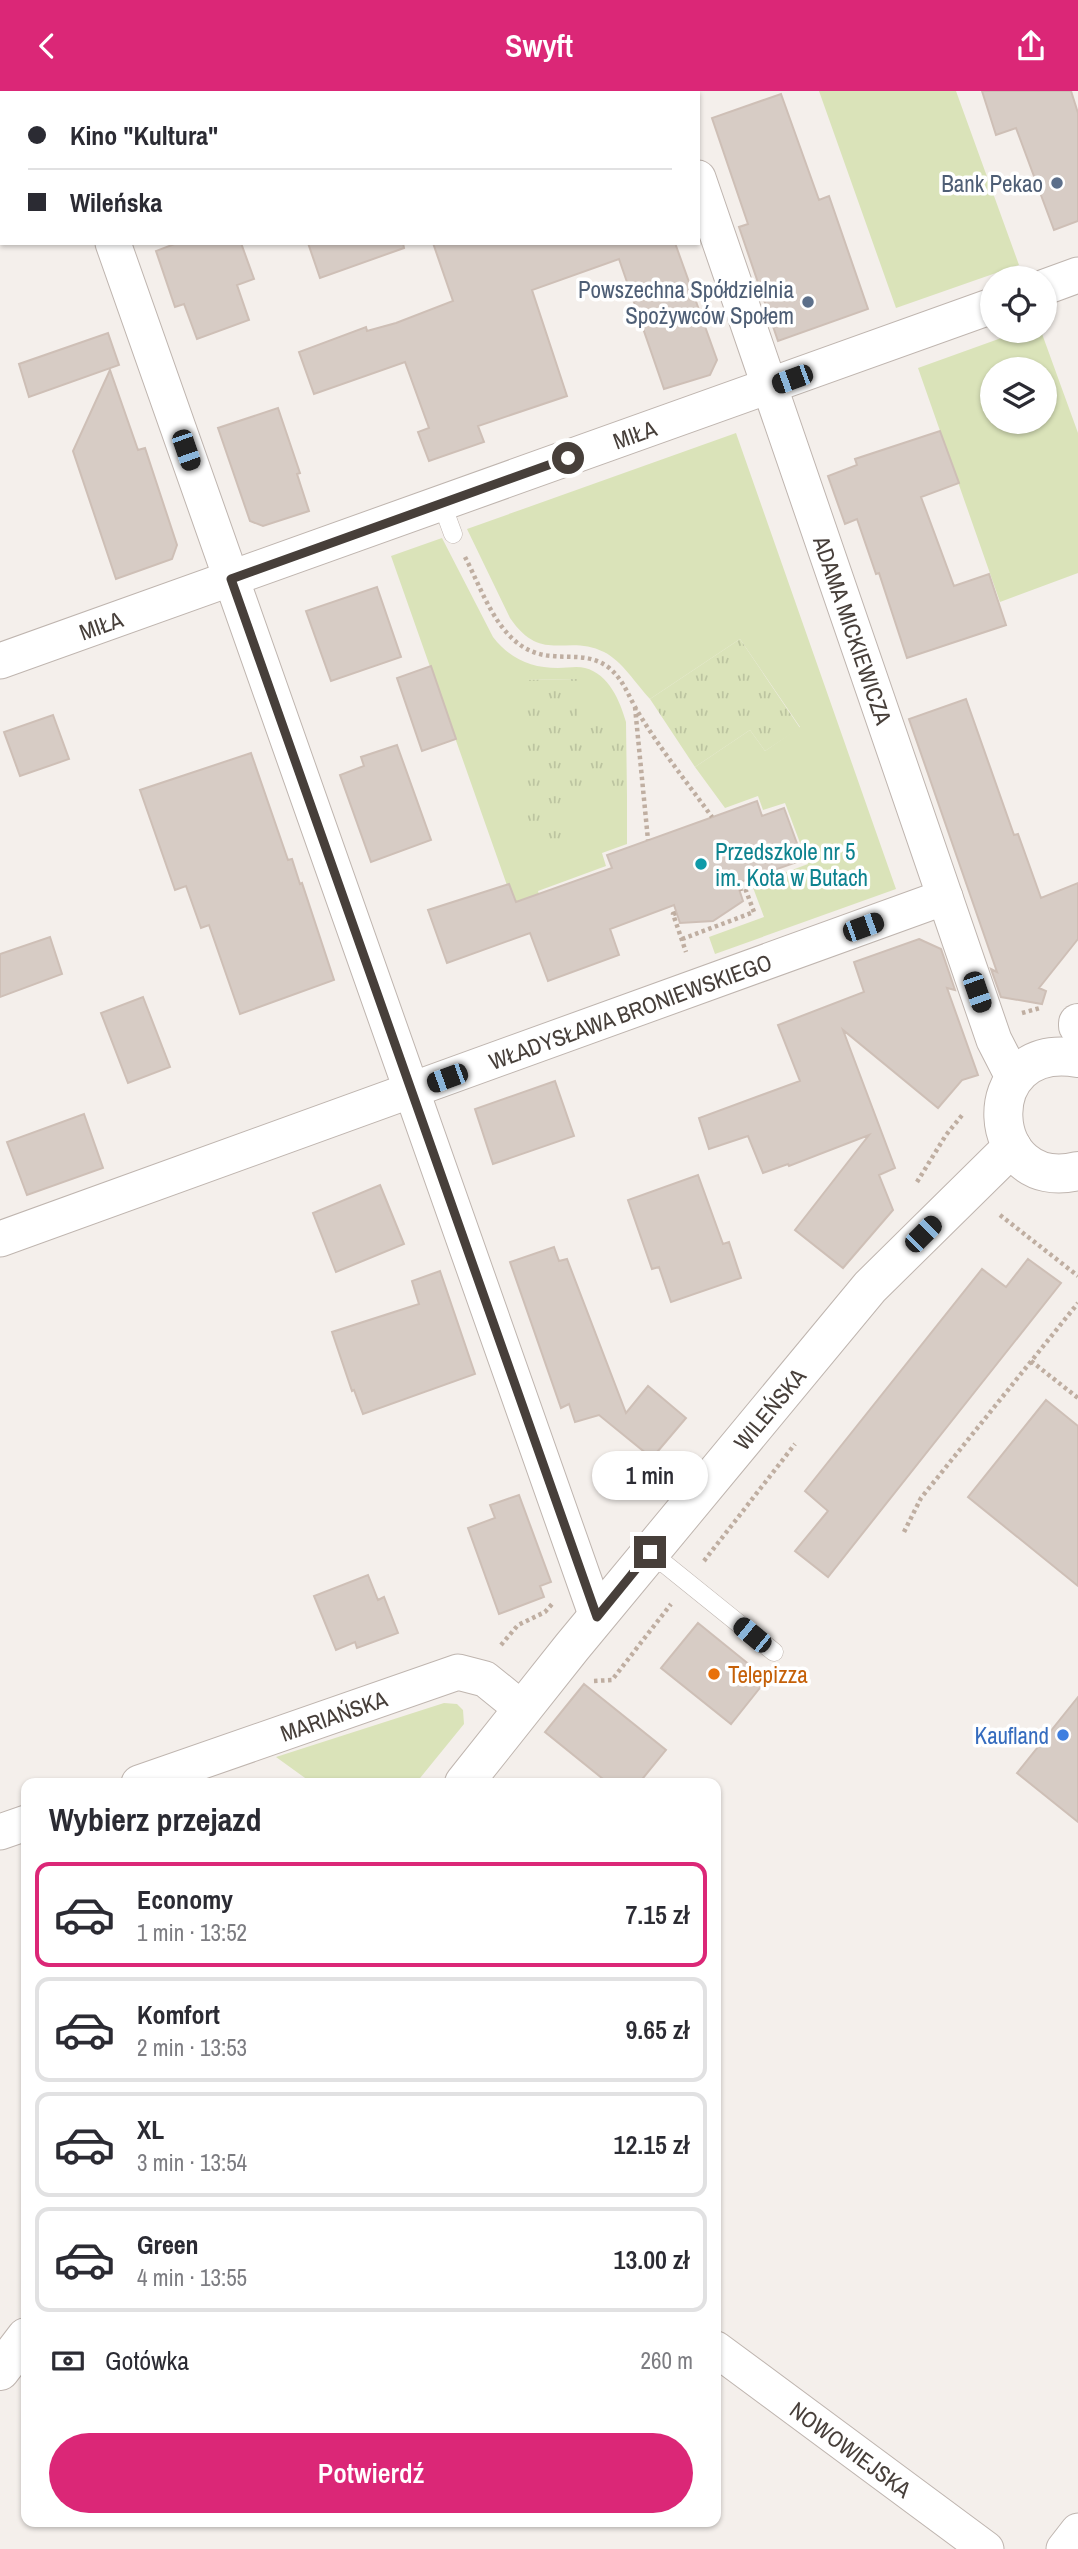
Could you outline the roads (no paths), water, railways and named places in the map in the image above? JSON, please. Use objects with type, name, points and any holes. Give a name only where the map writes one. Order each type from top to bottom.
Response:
[{"type":"street","name":"ADAMA MICKIEWICZA","points":[[700,184],[994,1040],[1014,1079]]},
{"type":"street","points":[[114,245],[597,1617]]},
{"type":"street","points":[[1057,283],[1078,275]]},
{"type":"street","name":"MIŁA","points":[[0,661],[231,579],[447,519],[770,386],[980,310]]},
{"type":"street","name":"WŁADYSŁAWA BRONIEWSKIEGO","points":[[0,1239],[945,897]]},
{"type":"street","points":[[1078,1058],[1051,1057],[1037,1061],[1014,1079],[1003,1105],[1002,1119],[1005,1134],[1022,1159],[1036,1168],[1052,1173],[1078,1171]]},
{"type":"street","name":"WILEŃSKA","points":[[468,1778],[650,1552],[870,1287],[1012,1147]]},
{"type":"street","name":"MARIAŃSKA","points":[[153,1778],[458,1672],[485,1679],[522,1709]]},
{"type":"street","points":[[0,1832],[21,1825]]},
{"type":"street","points":[[0,2371],[21,2344]]},
{"type":"street","name":"NOWOWIEJSKA","points":[[721,2353],[986,2549]]},
{"type":"street","points":[[1064,2549],[1078,2531]]},
{"type":"lane","points":[[650,1552],[774,1652]]},
{"type":"place","name":"Bank Pekao","points":[[1057,183]]},
{"type":"place","name":"Powszechna Spółdzielnia Spożywców Społem","points":[[808,302]]},
{"type":"place","name":"Przedszkole nr 5 im. Kota w Butach","points":[[701,864]]},
{"type":"place","name":"Telepizza","points":[[714,1674]]},
{"type":"place","name":"Kaufland","points":[[1063,1735]]}]
